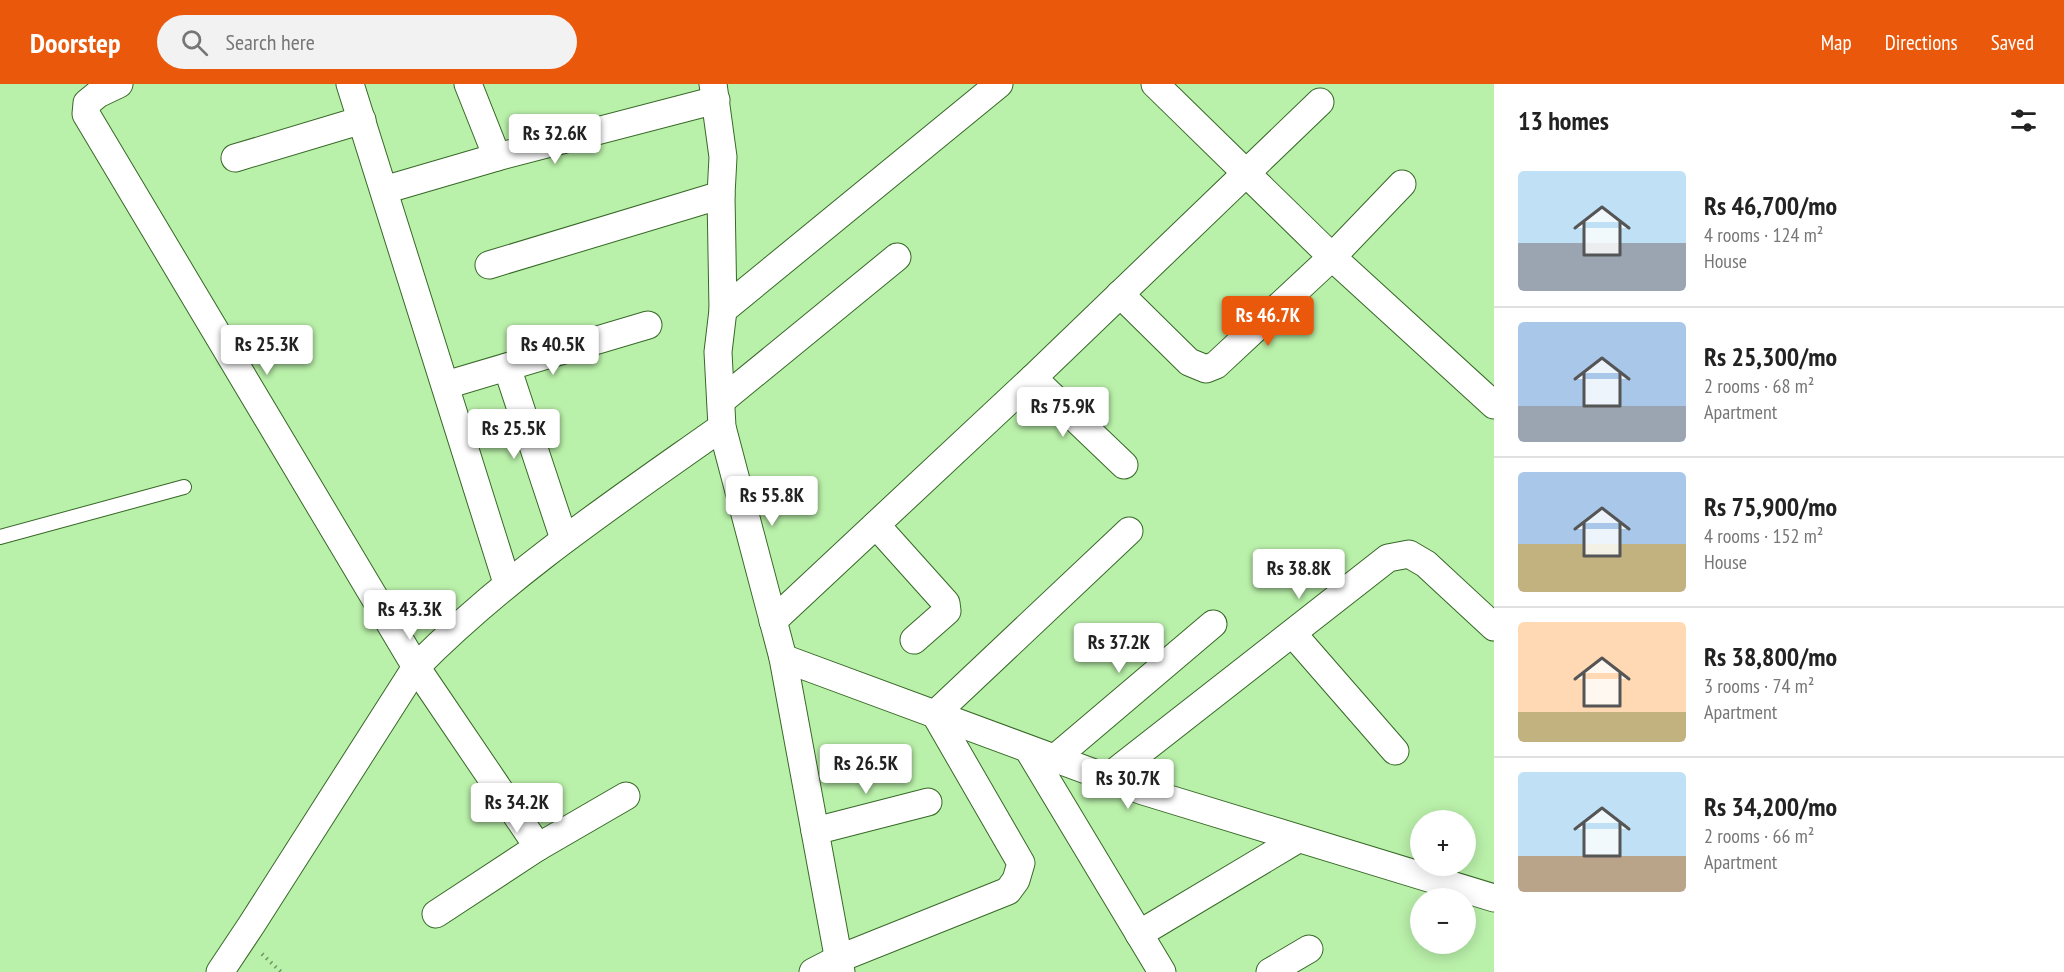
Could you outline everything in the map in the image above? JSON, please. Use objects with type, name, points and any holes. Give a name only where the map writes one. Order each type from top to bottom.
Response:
[{"type":"street","points":[[119,84],[98,94],[87,104],[86,114],[416,667],[538,847]]},
{"type":"street","points":[[350,84],[507,583]]},
{"type":"street","points":[[468,84],[497,157]]},
{"type":"street","points":[[723,310],[999,84]]},
{"type":"street","points":[[1155,84],[1332,257],[1494,405]]},
{"type":"street","points":[[384,190],[715,92],[723,157],[723,310],[718,352],[722,414],[783,658],[840,965]]},
{"type":"street","points":[[773,621],[1033,378],[1320,102]]},
{"type":"street","points":[[235,158],[362,120]]},
{"type":"street","points":[[1120,294],[1189,362],[1206,369],[1216,365],[1332,257],[1402,184]]},
{"type":"street","points":[[489,265],[722,195]]},
{"type":"street","points":[[220,972],[416,667],[446,636],[507,583],[722,414],[897,257]]},
{"type":"street","points":[[446,385],[648,325]]},
{"type":"street","points":[[507,367],[564,539]]},
{"type":"street","points":[[1033,378],[1124,465]]},
{"type":"street","points":[[876,525],[946,603],[947,611],[914,640]]},
{"type":"street","points":[[935,714],[1130,531]]},
{"type":"street","points":[[1107,778],[1388,558],[1409,554],[1426,564],[1494,627]]},
{"type":"street","points":[[1054,758],[1213,624]]},
{"type":"street","points":[[1293,634],[1395,751]]},
{"type":"street","points":[[783,658],[1143,791],[1494,898]]},
{"type":"street","points":[[813,972],[840,965],[1008,891],[1016,880],[1022,863],[935,714]]},
{"type":"street","points":[[1028,749],[1162,972]]},
{"type":"street","points":[[436,914],[538,847],[626,796]]},
{"type":"street","points":[[815,831],[928,802]]},
{"type":"street","points":[[1139,934],[1298,839]]},
{"type":"street","points":[[1270,972],[1309,949]]},
{"type":"lane","points":[[0,537],[184,487]]}]
